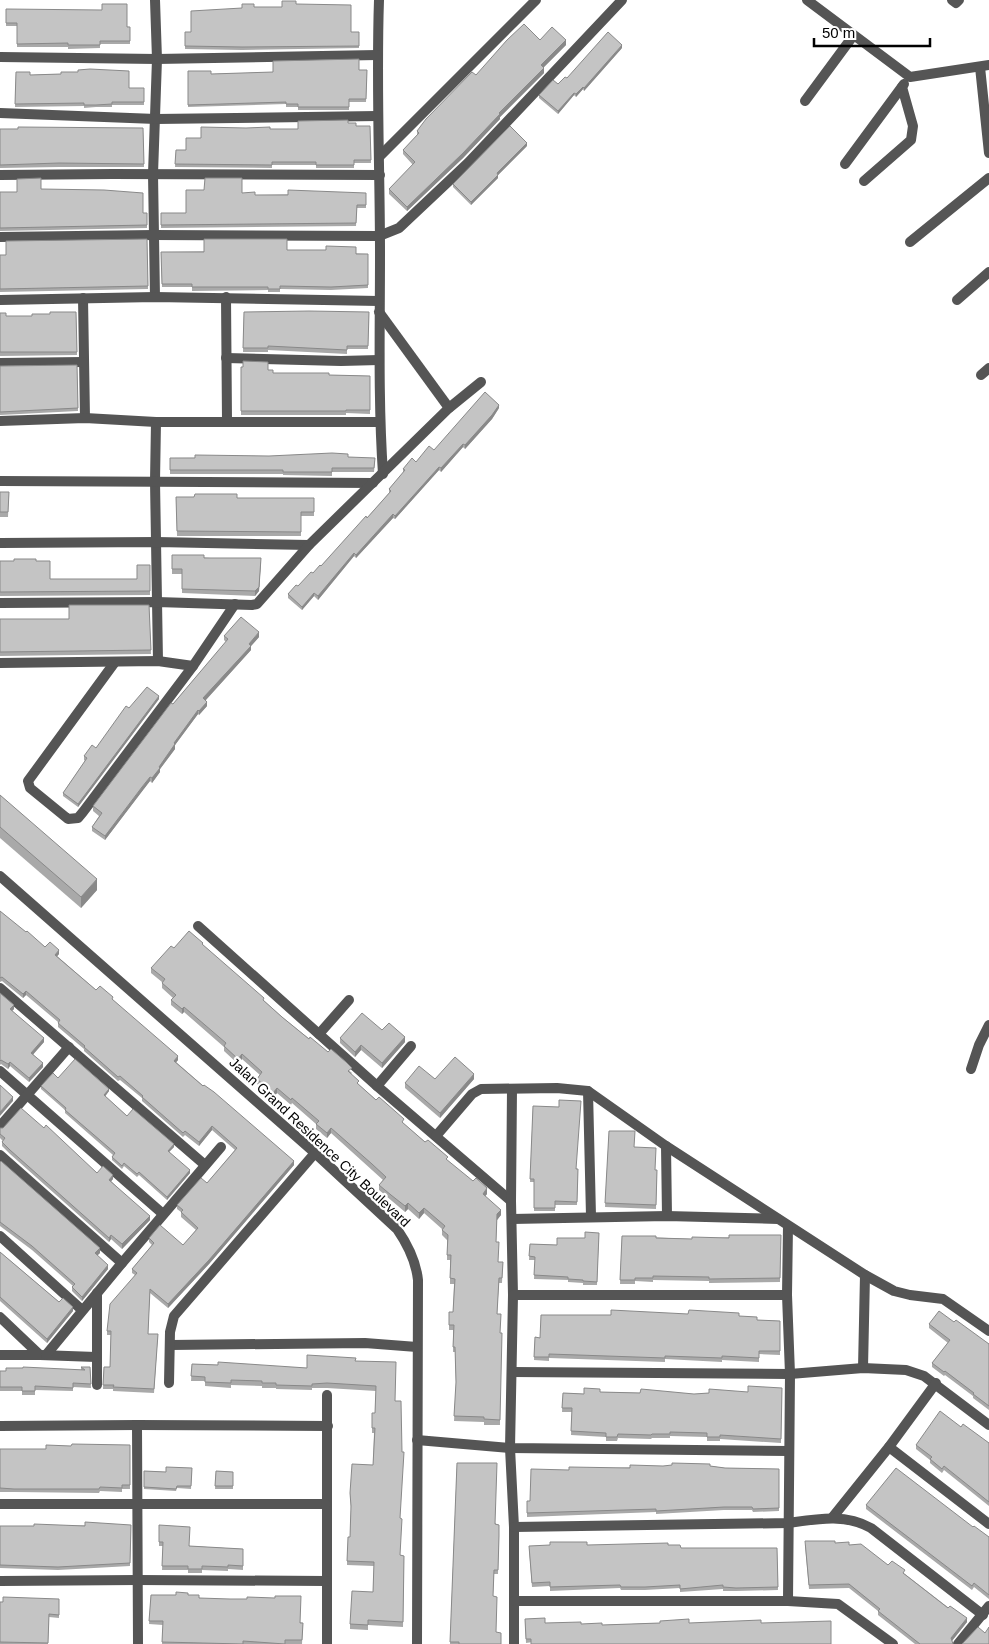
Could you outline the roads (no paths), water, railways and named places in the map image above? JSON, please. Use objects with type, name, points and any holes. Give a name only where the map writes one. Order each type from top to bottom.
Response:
[{"type":"street","points":[[155,0],[157,59],[153,174],[155,297]]},
{"type":"street","points":[[379,0],[377,55],[380,156],[379,360],[383,474]]},
{"type":"street","points":[[380,156],[536,0]]},
{"type":"street","points":[[0,236],[380,236],[399,228],[462,169],[622,0]]},
{"type":"street","points":[[806,0],[910,77]]},
{"type":"street","points":[[952,0],[956,3],[959,0]]},
{"type":"street","points":[[805,101],[853,36]]},
{"type":"street","points":[[0,57],[157,59],[377,55]]},
{"type":"street","points":[[845,164],[910,77],[984,66],[989,152]]},
{"type":"street","points":[[864,181],[911,140],[913,126],[902,87]]},
{"type":"street","points":[[0,113],[156,119],[378,116]]},
{"type":"street","points":[[0,175],[380,176]]},
{"type":"street","points":[[910,242],[989,178]]},
{"type":"street","points":[[957,300],[989,272]]},
{"type":"street","points":[[0,300],[226,297],[379,301]]},
{"type":"street","points":[[226,297],[227,421]]},
{"type":"street","points":[[83,298],[85,418]]},
{"type":"street","points":[[379,312],[449,408]]},
{"type":"street","points":[[226,358],[379,360]]},
{"type":"street","points":[[0,363],[83,362]]},
{"type":"street","points":[[0,603],[157,602],[257,604],[309,545],[449,408],[481,382]]},
{"type":"street","points":[[0,421],[85,418],[156,422],[380,422]]},
{"type":"street","points":[[156,422],[158,661]]},
{"type":"street","points":[[0,481],[373,483]]},
{"type":"street","points":[[0,544],[156,542],[309,545]]},
{"type":"street","points":[[115,662],[28,781],[30,788],[68,819],[78,818],[83,812],[193,666],[235,604]]},
{"type":"street","points":[[0,663],[158,661],[193,666]]},
{"type":"street","name":"Jalan Grand Residence City Boulevard","points":[[0,876],[315,1152],[397,1229],[405,1240],[416,1266],[418,1280],[417,1644]]},
{"type":"street","points":[[198,926],[377,1086],[511,1200]]},
{"type":"street","points":[[0,988],[205,1165]]},
{"type":"street","points":[[319,1034],[349,1000]]},
{"type":"street","points":[[971,1069],[979,1045],[989,1025]]},
{"type":"street","points":[[0,1126],[68,1046]]},
{"type":"street","points":[[377,1086],[411,1046]]},
{"type":"street","points":[[0,1071],[162,1214]]},
{"type":"street","points":[[436,1136],[472,1094],[477,1091],[486,1089],[557,1088],[588,1091],[666,1146],[865,1275],[894,1291],[943,1299],[989,1331]]},
{"type":"street","points":[[512,1089],[511,1200],[513,1294],[510,1448],[514,1527],[514,1644]]},
{"type":"street","points":[[588,1091],[591,1216]]},
{"type":"street","points":[[666,1146],[667,1216]]},
{"type":"street","points":[[43,1355],[220,1147]]},
{"type":"street","points":[[169,1383],[171,1322],[174,1316],[315,1152]]},
{"type":"street","points":[[0,1155],[122,1263]]},
{"type":"street","points":[[512,1219],[591,1216],[778,1219]]},
{"type":"street","points":[[788,1226],[787,1295],[790,1374],[788,1601]]},
{"type":"street","points":[[0,1236],[82,1310]]},
{"type":"street","points":[[863,1368],[865,1275]]},
{"type":"street","points":[[97,1293],[97,1385]]},
{"type":"street","points":[[513,1294],[787,1295]]},
{"type":"street","points":[[0,1317],[43,1355]]},
{"type":"street","points":[[171,1345],[366,1343],[417,1347]]},
{"type":"street","points":[[0,1355],[96,1357]]},
{"type":"street","points":[[512,1372],[790,1374],[863,1368],[906,1370],[924,1376],[936,1383],[989,1425]]},
{"type":"street","points":[[832,1518],[936,1383]]},
{"type":"street","points":[[327,1395],[327,1644]]},
{"type":"street","points":[[137,1425],[139,1504],[138,1644]]},
{"type":"street","points":[[0,1426],[328,1426]]},
{"type":"street","points":[[417,1440],[510,1448],[789,1451]]},
{"type":"street","points":[[889,1446],[989,1524]]},
{"type":"street","points":[[0,1504],[326,1504]]},
{"type":"street","points":[[514,1527],[788,1522],[832,1518],[857,1521],[871,1528],[986,1611],[958,1644]]},
{"type":"street","points":[[0,1581],[326,1581]]},
{"type":"street","points":[[514,1602],[788,1601],[838,1604],[894,1644]]}]
